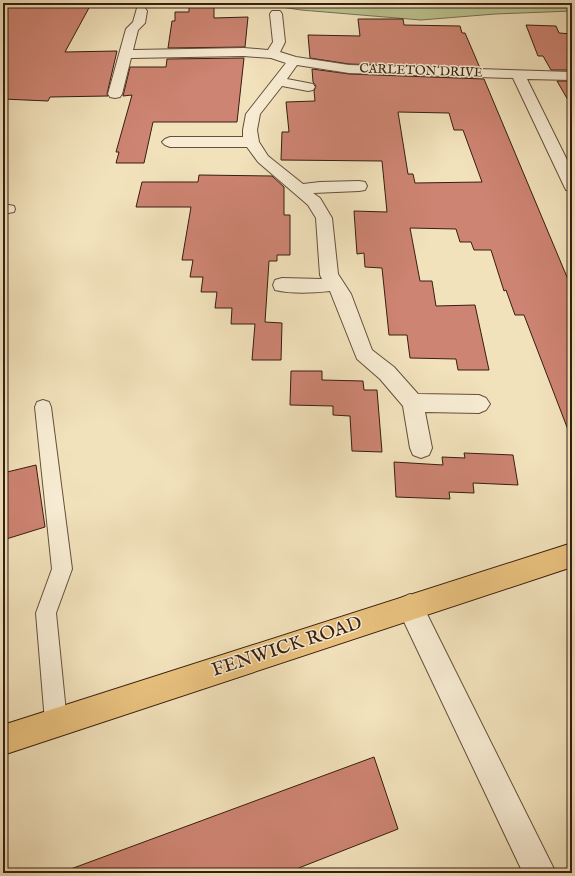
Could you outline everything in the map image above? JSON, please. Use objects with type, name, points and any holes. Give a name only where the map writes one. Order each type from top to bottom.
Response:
[{"type":"main road","name":"FENWICK ROAD","points":[[3,740],[572,555]]},
{"type":"street","points":[[115,94],[127,54],[132,29],[139,23],[141,11]]},
{"type":"street","points":[[272,54],[279,42],[276,14]]},
{"type":"street","name":"CARLETON DRIVE","points":[[127,54],[244,52],[272,54],[294,61],[349,69],[572,76]]},
{"type":"street","points":[[294,61],[253,114],[250,130],[251,142],[263,159],[314,202],[324,218],[327,263],[330,274],[342,294],[364,354],[387,373],[413,404],[421,448]]},
{"type":"street","points":[[518,74],[572,186]]},
{"type":"street","points":[[278,81],[308,87]]},
{"type":"street","points":[[170,142],[251,142]]},
{"type":"street","points":[[299,190],[320,187],[359,186]]},
{"type":"street","points":[[282,285],[320,286],[336,284]]},
{"type":"street","points":[[413,404],[479,404]]},
{"type":"street","points":[[410,607],[540,873]]},
{"type":"lane","points":[[43,407],[62,569],[46,613],[56,722]]},
{"type":"green space","points":[[250,3],[572,3],[572,11],[495,14],[421,20],[301,10],[275,6],[255,6]]},
{"type":"building","points":[[3,3],[86,3],[84,6],[90,6],[65,52],[117,51],[107,94],[108,96],[50,97],[48,101],[3,99]]},
{"type":"building","points":[[189,3],[214,3],[214,18],[248,17],[245,47],[168,48],[172,21],[175,21],[175,12],[189,12]]},
{"type":"building","points":[[358,19],[403,19],[404,25],[460,26],[462,33],[465,33],[480,68],[349,64],[310,58],[308,35],[360,36]]},
{"type":"building","points":[[526,25],[556,26],[559,33],[572,34],[572,70],[551,70],[543,56],[538,56]]},
{"type":"building","points":[[244,58],[237,122],[153,122],[144,163],[116,163],[119,152],[116,152],[132,95],[123,96],[130,67],[166,67],[167,59]]},
{"type":"building","points":[[312,69],[349,74],[484,79],[572,289],[572,435],[570,435],[524,315],[515,315],[506,290],[504,291],[491,250],[474,250],[471,242],[460,242],[456,229],[410,228],[420,281],[432,281],[436,306],[475,305],[489,370],[458,370],[456,359],[410,358],[407,335],[389,335],[382,268],[365,267],[364,253],[357,254],[354,211],[387,212],[382,161],[281,160],[282,132],[289,132],[286,102],[315,101],[314,91],[316,86],[313,82]],"holes":[[[398,112],[449,113],[454,130],[463,130],[482,182],[415,183],[413,174],[408,174]]]},
{"type":"building","points":[[557,81],[572,81],[572,107]]},
{"type":"building","points":[[199,175],[272,176],[284,187],[284,215],[290,215],[290,255],[277,255],[277,261],[269,261],[265,322],[282,323],[281,360],[252,360],[255,324],[231,324],[232,308],[215,308],[217,292],[201,292],[203,277],[190,277],[193,260],[182,260],[191,207],[136,207],[142,182],[198,182]]},
{"type":"building","points":[[291,371],[322,371],[322,380],[363,381],[364,390],[377,390],[382,452],[352,451],[350,416],[333,415],[333,406],[290,405]]},
{"type":"building","points":[[464,453],[513,455],[518,485],[473,483],[474,493],[449,492],[450,499],[396,497],[394,462],[443,465],[442,457],[465,458]]},
{"type":"building","points":[[36,465],[45,527],[3,540],[3,473]]},
{"type":"building","points":[[374,757],[398,829],[286,873],[68,873],[68,870]]}]
